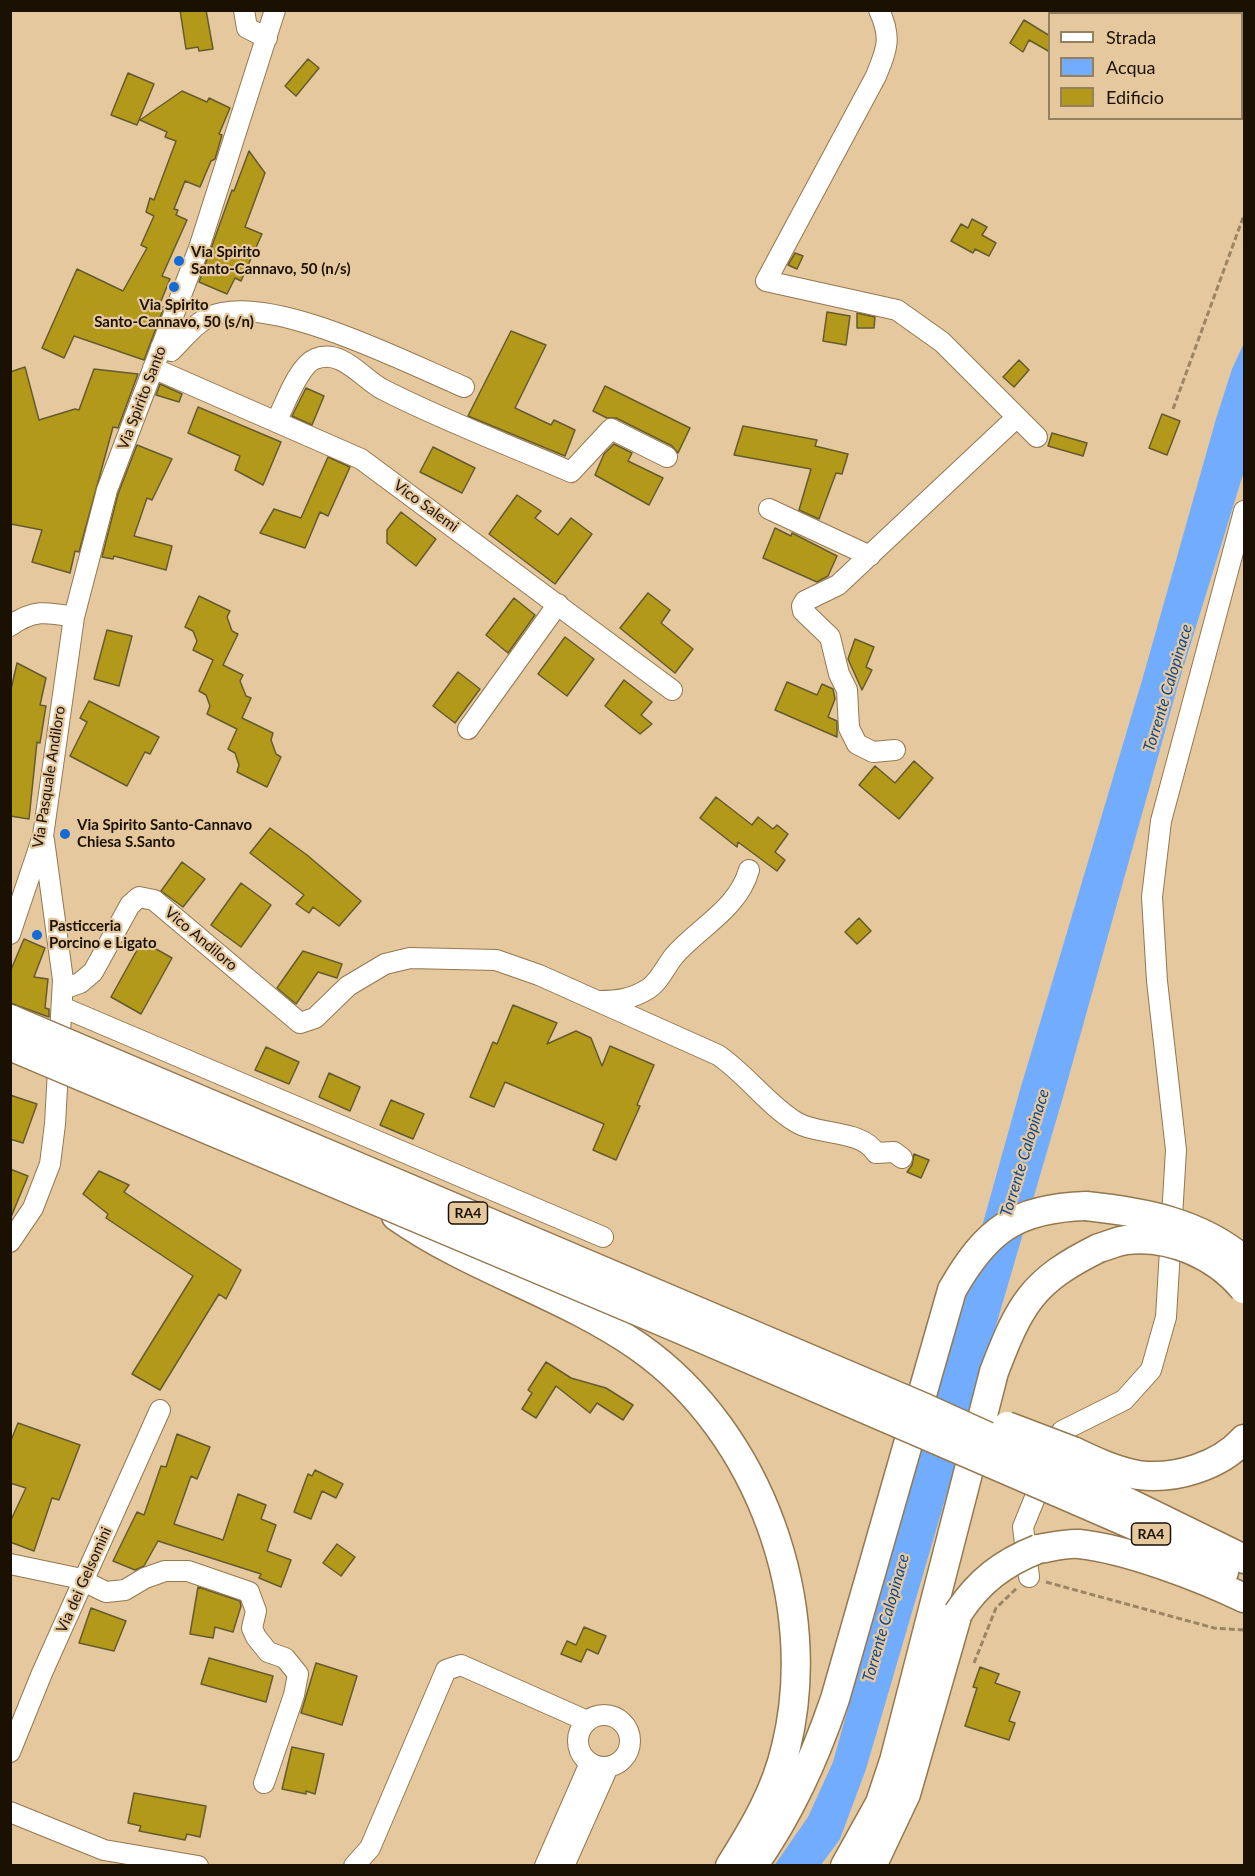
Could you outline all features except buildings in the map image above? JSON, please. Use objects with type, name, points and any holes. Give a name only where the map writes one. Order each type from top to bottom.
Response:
[{"type":"highway","name":"RA4","points":[[10,1020],[925,1408],[1064,1471],[1245,1558]]},
{"type":"highway","name":"RA4","points":[[10,1046],[372,1199],[1064,1471],[1147,1532],[1245,1583]]},
{"type":"highway","points":[[372,1199],[427,1238],[567,1305],[639,1347],[679,1380],[719,1428],[746,1470],[768,1516],[788,1581],[794,1635],[793,1715],[787,1747],[769,1798],[730,1866]]},
{"type":"highway","points":[[753,1866],[793,1804],[816,1754],[838,1689],[952,1290],[968,1262],[994,1234],[1037,1210],[1086,1206],[1127,1210],[1195,1228],[1228,1246],[1245,1260]]},
{"type":"highway","points":[[846,1866],[880,1803],[894,1761],[994,1371],[1012,1325],[1037,1287],[1063,1266],[1099,1248],[1126,1240],[1157,1241],[1192,1249],[1218,1264],[1245,1289]]},
{"type":"highway","points":[[1064,1471],[1113,1469],[1140,1475],[1174,1474],[1205,1465],[1232,1453],[1245,1439]]},
{"type":"highway","points":[[872,1866],[906,1794],[958,1613],[973,1591],[1010,1560],[1038,1549],[1078,1544],[1127,1555],[1206,1580],[1245,1598]]},
{"type":"street","points":[[243,10],[248,28],[267,38]]},
{"type":"street","name":"Via Spirito Santo","points":[[74,617],[107,490],[199,248],[275,10]]},
{"type":"street","points":[[884,13],[887,27],[887,49],[876,76],[766,281],[897,310],[942,342],[1037,437]]},
{"type":"street","points":[[161,347],[171,351],[208,317],[242,310],[301,319],[464,387]]},
{"type":"street","points":[[277,420],[304,366],[314,359],[331,356],[381,388],[571,472],[611,429],[667,458]]},
{"type":"street","name":"Vico Salemi","points":[[153,368],[277,420],[361,459],[672,690]]},
{"type":"street","points":[[895,750],[873,752],[857,744],[849,728],[847,690],[839,674],[830,637],[803,611],[802,606],[805,601],[837,585],[870,556],[1017,417]]},
{"type":"street","points":[[769,509],[870,556]]},
{"type":"street","points":[[1029,1577],[1023,1527],[1062,1431],[1124,1400],[1151,1370],[1167,1317],[1176,1150],[1157,981],[1152,897],[1161,821],[1245,511]]},
{"type":"street","points":[[468,729],[558,604]]},
{"type":"street","points":[[10,626],[20,619],[44,611],[74,617]]},
{"type":"street","name":"Via Pasquale Andiloro","points":[[10,934],[43,836],[74,617]]},
{"type":"street","points":[[10,1242],[33,1208],[50,1164],[56,1124],[62,998],[43,836]]},
{"type":"street","points":[[597,1001],[623,1000],[651,988],[675,955],[731,904],[745,885],[749,870]]},
{"type":"street","name":"Vico Andiloro","points":[[62,998],[93,972],[130,905],[139,897],[147,897],[154,900],[300,1023],[315,1018],[348,986],[364,975],[385,964],[410,958],[496,960],[531,971],[597,1001]]},
{"type":"street","points":[[62,998],[603,1238]]},
{"type":"street","points":[[597,1001],[718,1055],[734,1066],[796,1122],[854,1138],[871,1145],[876,1153],[894,1152],[902,1158]]},
{"type":"street","name":"Via dei Gelsomini","points":[[10,1752],[42,1673],[160,1410]]},
{"type":"street","points":[[10,1564],[68,1575],[98,1590],[115,1592],[165,1571],[188,1571],[249,1592],[256,1611],[252,1628],[256,1637],[268,1652],[285,1658],[298,1674],[294,1695],[264,1783]]},
{"type":"street","points":[[354,1866],[370,1848],[446,1670],[461,1665],[587,1721]]},
{"type":"street","points":[[604,1715],[620,1720],[626,1727],[629,1735],[628,1751],[623,1759],[599,1765],[582,1755],[578,1746],[578,1737],[587,1721],[604,1715]]},
{"type":"street","points":[[545,1866],[599,1765]]},
{"type":"street","points":[[564,1866],[599,1765]]},
{"type":"street","points":[[10,1812],[104,1850],[198,1866]]},
{"type":"path","points":[[1173,409],[1245,215]]},
{"type":"path","points":[[974,1663],[996,1608],[1029,1577],[1214,1628],[1245,1630]]},
{"type":"water","name":"Torrente Calopinace","points":[[1244,343],[1244,471],[1178,685],[1063,1097],[866,1769],[840,1839],[821,1865],[774,1866],[808,1817],[833,1762],[1020,1090],[1143,677],[1216,419],[1232,369]]},
{"type":"place","name":"Via Spirito Santo-Cannavo, 50 (n/s)","points":[[179,261]]},
{"type":"place","name":"Via Spirito Santo-Cannavo, 50 (s/n)","points":[[174,287]]},
{"type":"place","name":"Via Spirito Santo-Cannavo Chiesa S.Santo","points":[[65,834]]},
{"type":"place","name":"Pasticceria Porcino e Ligato","points":[[37,935]]}]
